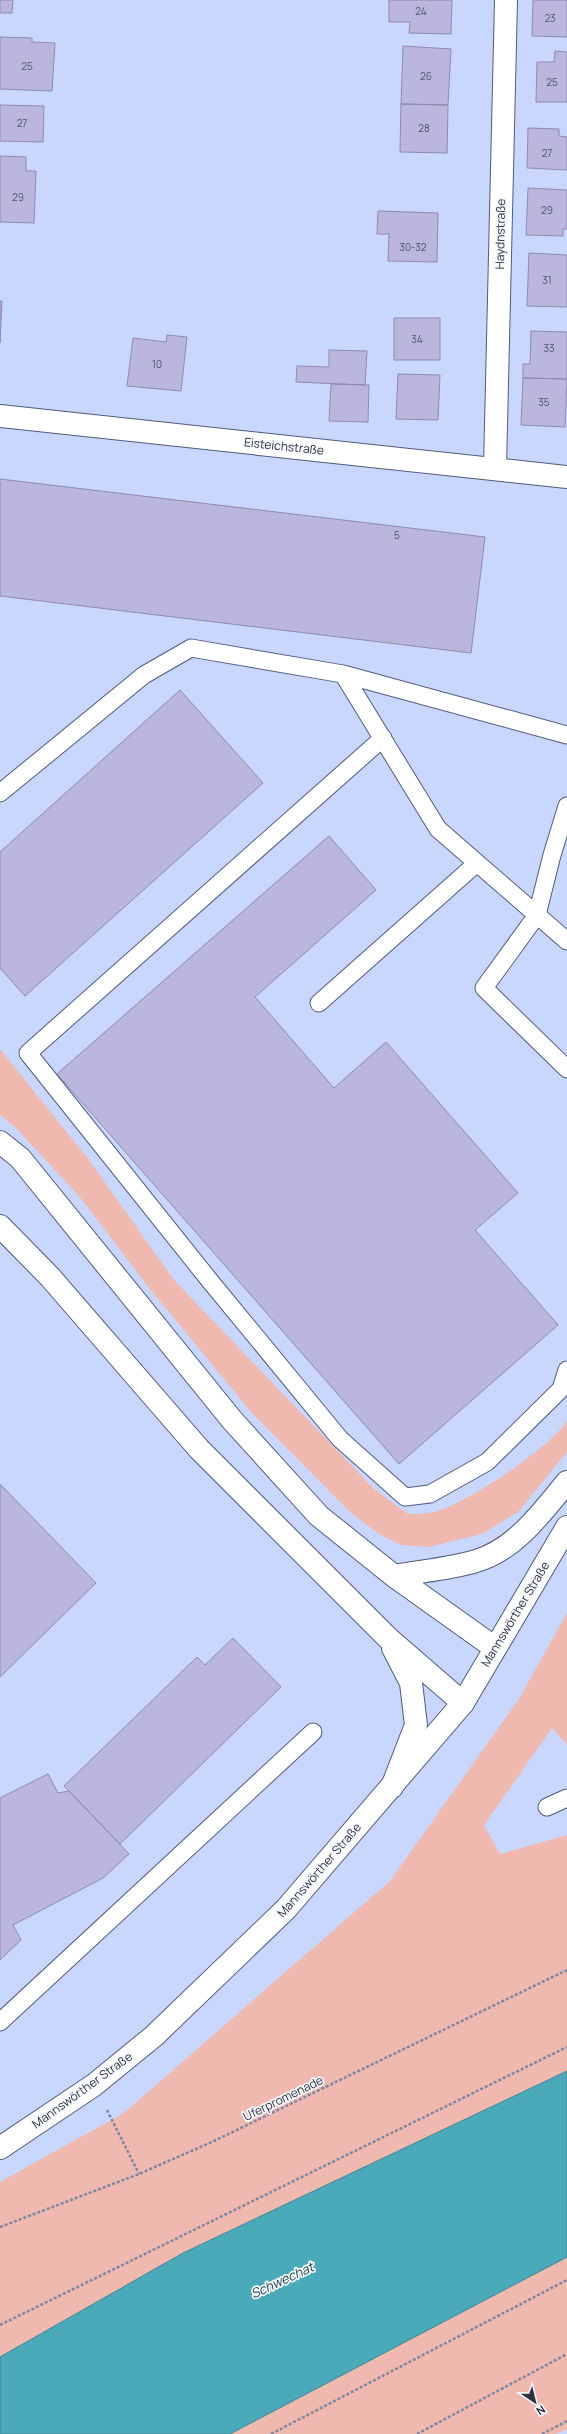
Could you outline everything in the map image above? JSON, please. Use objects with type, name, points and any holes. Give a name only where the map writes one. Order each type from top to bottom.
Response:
[{"type":"main road","name":"Haydnstraße","points":[[495,468],[506,0]]},
{"type":"main road","name":"Eisteichstraße","points":[[0,416],[495,468],[567,477]]},
{"type":"main road","points":[[0,1142],[20,1158],[232,1420],[319,1516],[394,1576],[495,1648]]},
{"type":"main road","points":[[0,1226],[50,1277],[200,1449],[388,1638],[463,1703]]},
{"type":"main road","points":[[394,1576],[476,1561],[504,1548],[538,1517],[567,1482]]},
{"type":"main road","name":"Mannswörther Straße","points":[[2,2142],[94,2085],[154,2036],[286,1909],[463,1703],[567,1527]]},
{"type":"main road","points":[[388,1638],[411,1683],[416,1725],[392,1786]]},
{"type":"lane","points":[[0,793],[144,675],[191,648],[343,674],[567,735]]},
{"type":"lane","points":[[343,674],[438,829],[567,940]]},
{"type":"lane","points":[[383,738],[28,1053],[210,1281],[340,1439],[405,1497],[430,1494],[486,1462],[561,1389],[567,1370]]},
{"type":"lane","points":[[567,806],[552,855],[537,915],[484,988],[567,1069]]},
{"type":"lane","points":[[319,1003],[477,863]]},
{"type":"lane","points":[[0,2022],[313,1732]]},
{"type":"lane","points":[[546,1807],[567,1798]]},
{"type":"path","name":"Uferpromenade","points":[[0,2227],[139,2174],[214,2141],[567,1970]]},
{"type":"path","points":[[0,2325],[567,2047]]},
{"type":"path","points":[[94,2085],[139,2174]]},
{"type":"path","points":[[271,2434],[567,2280]]},
{"type":"path","points":[[417,2434],[567,2354]]},
{"type":"path","points":[[542,2434],[567,2421]]},
{"type":"shaded area","points":[[0,1049],[89,1160],[174,1280],[374,1489],[408,1514],[425,1514],[437,1511],[472,1495],[509,1472],[544,1445],[567,1421],[567,1452],[518,1512],[482,1534],[429,1547],[401,1545],[379,1534],[351,1513],[251,1412],[150,1289],[79,1196],[15,1127],[0,1115]]},
{"type":"shaded area","points":[[567,1613],[567,1745],[552,1728],[484,1825],[500,1854],[567,1835],[567,2071],[183,2253],[0,2357],[0,2182],[124,2113],[390,1881],[519,1699]]},
{"type":"shaded area","points":[[567,2257],[567,2429],[556,2434],[230,2434]]},
{"type":"water","name":"Schwechat","points":[[567,2071],[567,2257],[230,2434],[0,2434],[0,2357],[183,2253]]},
{"type":"building","points":[[0,0],[13,0],[12,13],[0,13]]},
{"type":"building","points":[[389,0],[452,0],[451,34],[409,33],[410,22],[389,22]]},
{"type":"building","points":[[533,0],[567,0],[567,37],[532,36]]},
{"type":"building","points":[[0,37],[32,38],[32,42],[55,43],[52,91],[0,89]]},
{"type":"building","points":[[403,46],[451,49],[448,105],[401,104]]},
{"type":"building","points":[[555,51],[567,52],[567,102],[536,102],[537,62],[554,62]]},
{"type":"building","points":[[401,104],[448,105],[447,153],[400,152]]},
{"type":"building","points":[[0,105],[44,106],[43,142],[0,141]]},
{"type":"building","points":[[528,128],[559,129],[559,136],[567,137],[567,170],[527,168]]},
{"type":"building","points":[[0,156],[26,157],[26,171],[36,171],[34,223],[0,222]]},
{"type":"building","points":[[528,188],[567,190],[567,229],[563,229],[563,236],[526,235]]},
{"type":"building","points":[[378,211],[438,213],[437,262],[388,261],[389,234],[377,234]]},
{"type":"building","points":[[529,253],[567,255],[567,307],[527,306]]},
{"type":"building","points":[[0,301],[2,301],[0,343]]},
{"type":"building","points":[[394,318],[440,318],[440,360],[394,360]]},
{"type":"building","points":[[531,331],[567,332],[567,379],[523,378],[523,364],[530,364]]},
{"type":"building","points":[[167,335],[187,337],[181,391],[127,386],[133,338],[166,342]]},
{"type":"building","points":[[329,350],[367,351],[365,385],[296,382],[297,366],[329,367]]},
{"type":"building","points":[[398,374],[440,375],[438,420],[396,419]]},
{"type":"building","points":[[523,378],[567,379],[565,427],[521,425]]},
{"type":"building","points":[[331,384],[369,385],[368,422],[329,421]]},
{"type":"building","points":[[0,479],[485,537],[471,653],[0,596]]},
{"type":"building","points":[[180,690],[263,783],[25,996],[0,968],[0,852]]},
{"type":"building","points":[[329,836],[376,890],[255,997],[334,1088],[386,1042],[518,1193],[475,1230],[558,1325],[399,1464],[57,1074]]},
{"type":"building","points":[[0,1484],[96,1583],[0,1677]]},
{"type":"building","points":[[233,1638],[281,1687],[120,1844],[64,1786],[197,1657],[205,1665]]},
{"type":"building","points":[[48,1774],[58,1793],[69,1791],[129,1854],[103,1878],[13,1925],[21,1940],[0,1960],[0,1798]]}]
